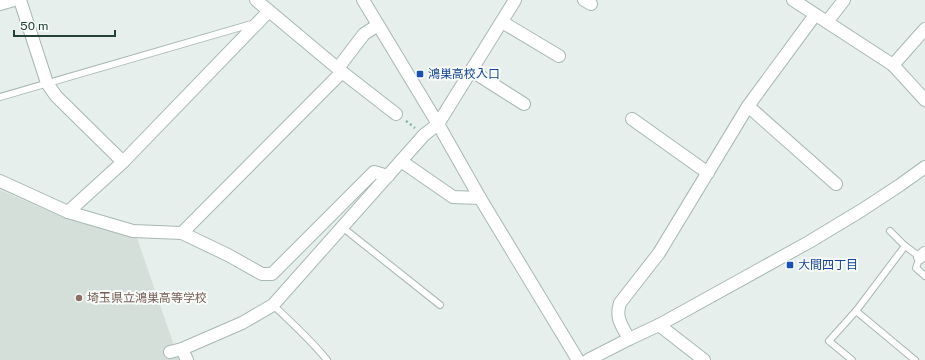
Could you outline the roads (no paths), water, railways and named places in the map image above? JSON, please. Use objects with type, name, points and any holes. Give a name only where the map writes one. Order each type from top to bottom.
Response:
[{"type":"street","points":[[0,4],[14,0]]},
{"type":"street","points":[[20,0],[47,83],[56,96],[124,162]]},
{"type":"street","points":[[256,0],[340,70],[396,114]]},
{"type":"street","points":[[363,0],[578,360]]},
{"type":"street","points":[[170,352],[185,354],[273,305],[424,135],[438,124],[515,0]]},
{"type":"street","points":[[793,0],[893,65],[925,100]]},
{"type":"street","points":[[827,22],[844,0]]},
{"type":"street","points":[[68,212],[124,162],[256,22],[269,11]]},
{"type":"street","points":[[629,339],[619,320],[617,312],[620,304],[660,253],[748,106],[815,15]]},
{"type":"street","points":[[502,22],[559,56]]},
{"type":"street","points":[[182,233],[340,70],[364,34],[378,25]]},
{"type":"street","points":[[893,65],[925,29]]},
{"type":"street","points":[[472,71],[524,104]]},
{"type":"street","points":[[748,106],[836,184]]},
{"type":"street","points":[[632,119],[708,173]]},
{"type":"street","points":[[401,161],[453,197],[480,198]]},
{"type":"street","points":[[588,360],[659,325],[809,242],[862,210],[925,167]]},
{"type":"street","points":[[0,181],[68,212],[133,231],[182,233],[228,255],[262,274],[272,274],[374,172],[388,176]]},
{"type":"street","points":[[659,325],[704,360]]},
{"type":"lane","points":[[0,97],[256,22]]},
{"type":"lane","points":[[342,227],[440,306]]},
{"type":"lane","points":[[890,231],[905,246],[922,255],[916,268],[925,276]]},
{"type":"lane","points":[[852,360],[829,342],[856,311],[905,246]]},
{"type":"lane","points":[[273,305],[300,330],[327,360]]},
{"type":"lane","points":[[856,311],[915,360]]},
{"type":"place","name":"鴻巣高校入口","points":[[420,74]]},
{"type":"place","name":"大間四丁目","points":[[790,265]]},
{"type":"place","name":"埼玉県立鴻巣高等学校","points":[[79,298]]}]
